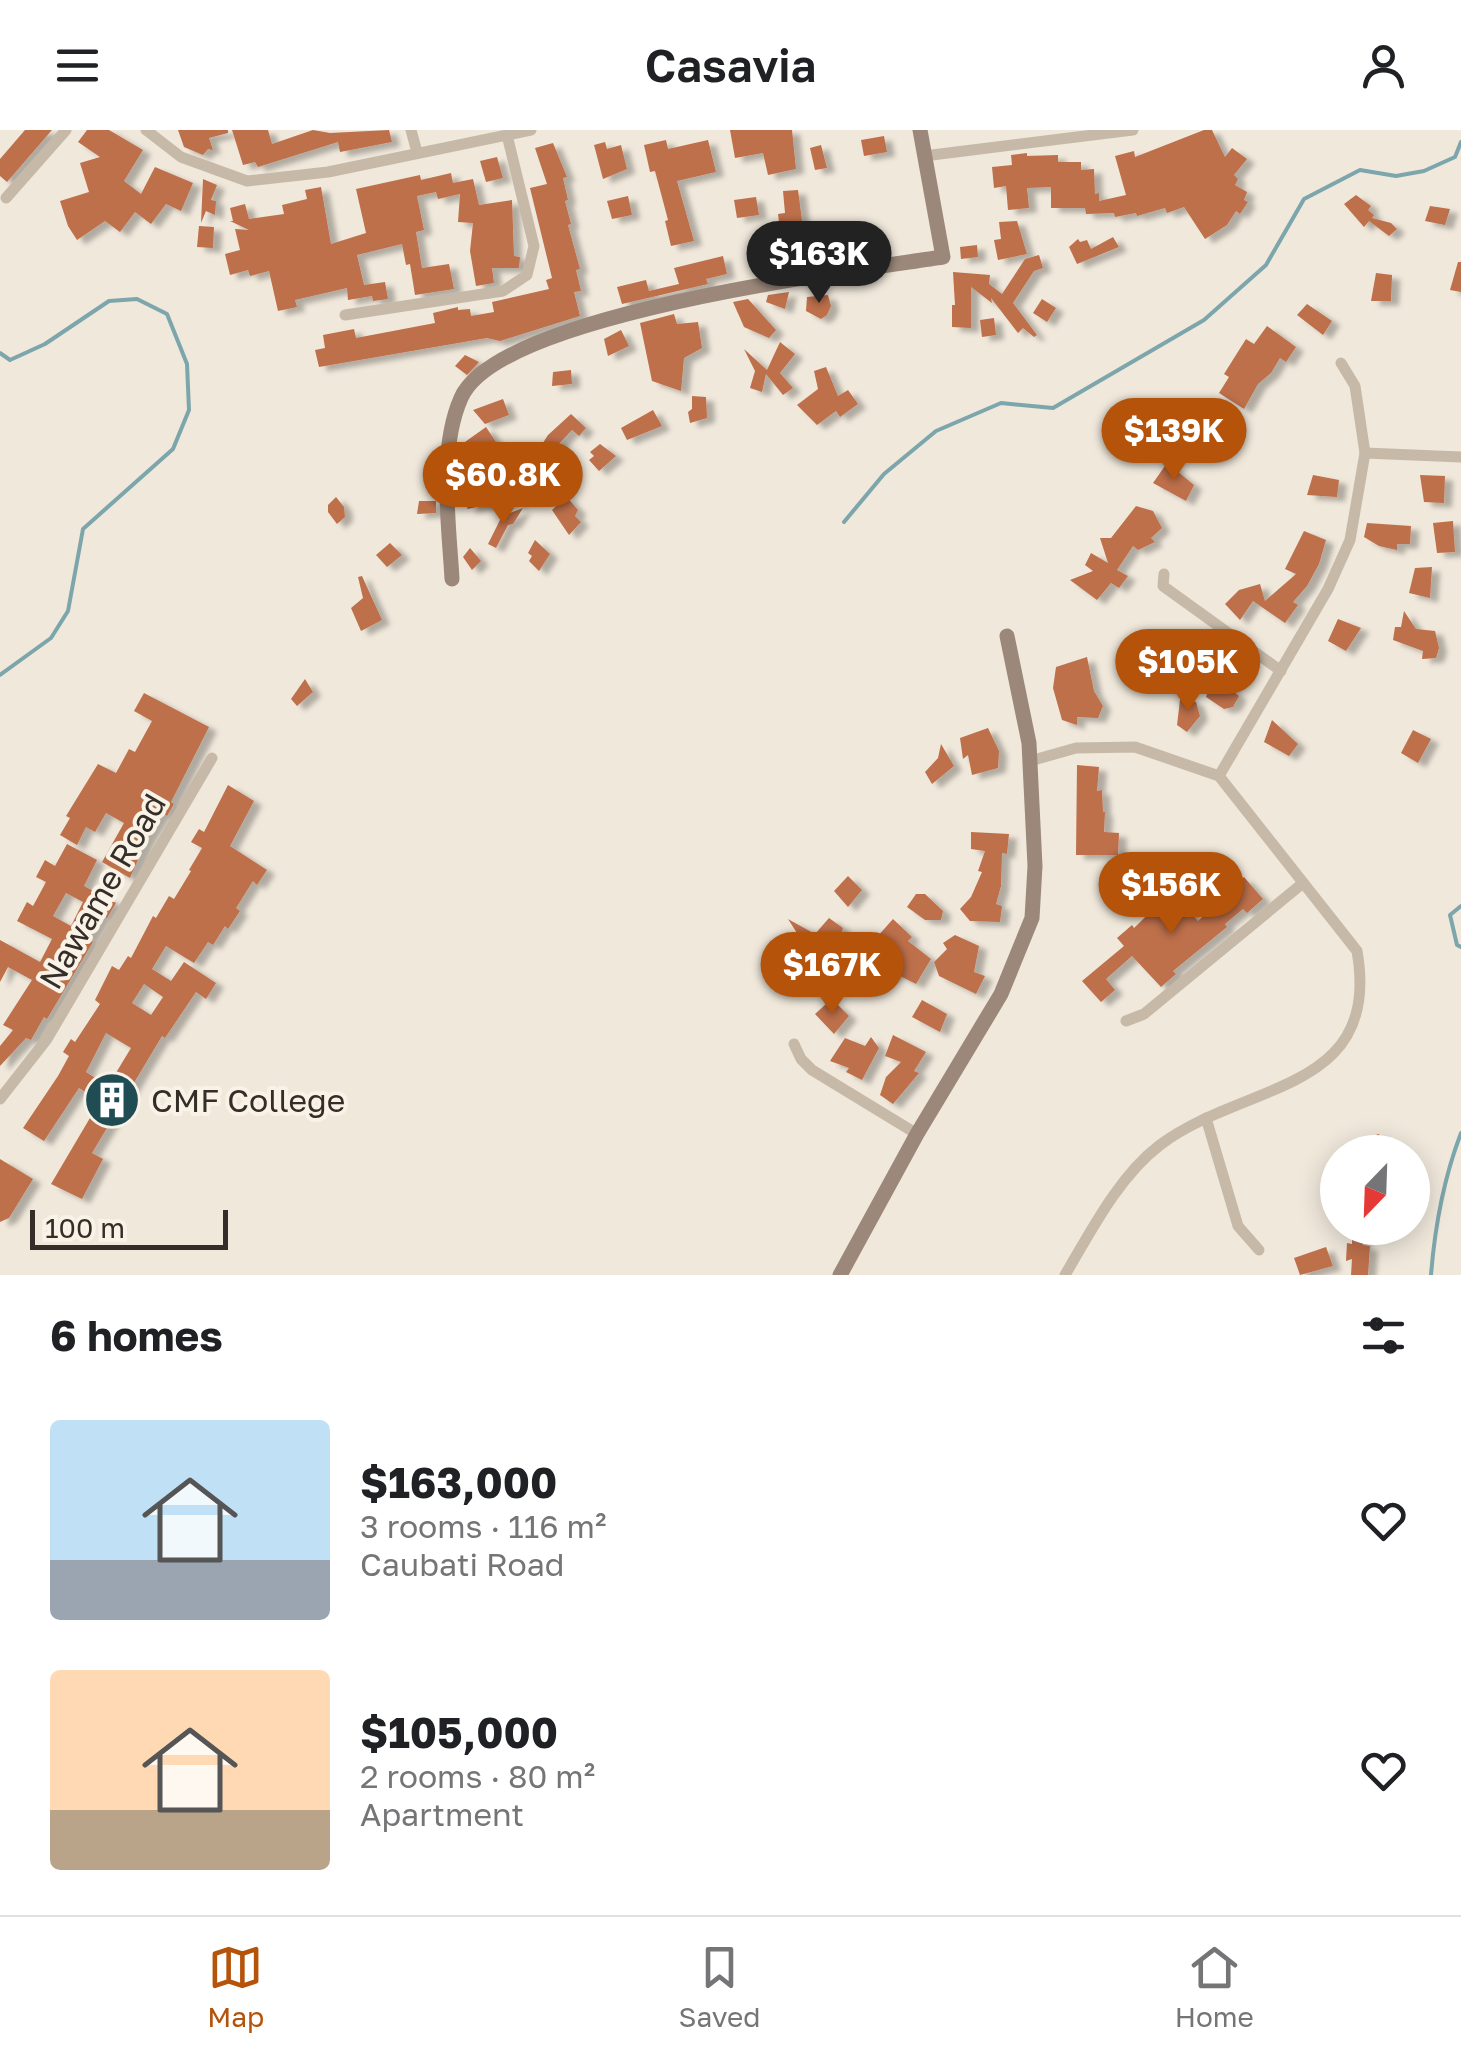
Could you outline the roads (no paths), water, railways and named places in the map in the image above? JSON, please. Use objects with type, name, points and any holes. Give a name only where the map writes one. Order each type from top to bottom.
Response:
[{"type":"street","points":[[6,198],[66,130]]},
{"type":"street","points":[[146,130],[181,156],[247,180],[328,172],[532,130]]},
{"type":"street","points":[[411,130],[418,152]]},
{"type":"street","points":[[452,579],[447,471],[462,395],[485,370],[526,346],[575,328],[760,285],[943,257],[920,130]]},
{"type":"street","points":[[924,156],[1133,130]]},
{"type":"street","points":[[345,316],[503,291],[526,274],[534,246],[507,135]]},
{"type":"street","points":[[1219,776],[1328,589],[1350,540],[1365,452],[1355,386],[1341,363]]},
{"type":"street","points":[[1365,452],[1461,457]]},
{"type":"street","points":[[1164,574],[1163,586],[1281,672]]},
{"type":"street","points":[[840,1275],[1001,994],[1032,918],[1035,866],[1030,742],[1007,636]]},
{"type":"street","points":[[1030,761],[1076,748],[1135,747],[1219,776],[1356,951],[1363,986],[1353,1028],[1328,1062],[1206,1118],[1158,1146],[1127,1179],[1066,1275]]},
{"type":"street","name":"Nawame Road","points":[[0,1099],[47,1039],[212,758]]},
{"type":"street","points":[[1126,1021],[1144,1014],[1303,882]]},
{"type":"street","points":[[794,1044],[801,1060],[812,1070],[918,1134]]},
{"type":"street","points":[[1206,1118],[1238,1226],[1259,1250]]},
{"type":"waterway","points":[[844,522],[884,474],[936,431],[1001,403],[1053,408],[1204,320],[1266,265],[1304,199],[1360,170],[1396,176],[1424,171],[1455,157],[1461,142]]},
{"type":"waterway","points":[[0,353],[10,360],[45,344],[109,301],[137,299],[167,314],[187,364],[189,410],[173,449],[83,529],[68,611],[51,638],[0,675]]},
{"type":"waterway","points":[[1461,906],[1450,915],[1457,945],[1461,947]]},
{"type":"waterway","points":[[1431,1275],[1441,1203],[1461,1133]]},
{"type":"place","name":"CMF College","points":[[112,1100]]}]
